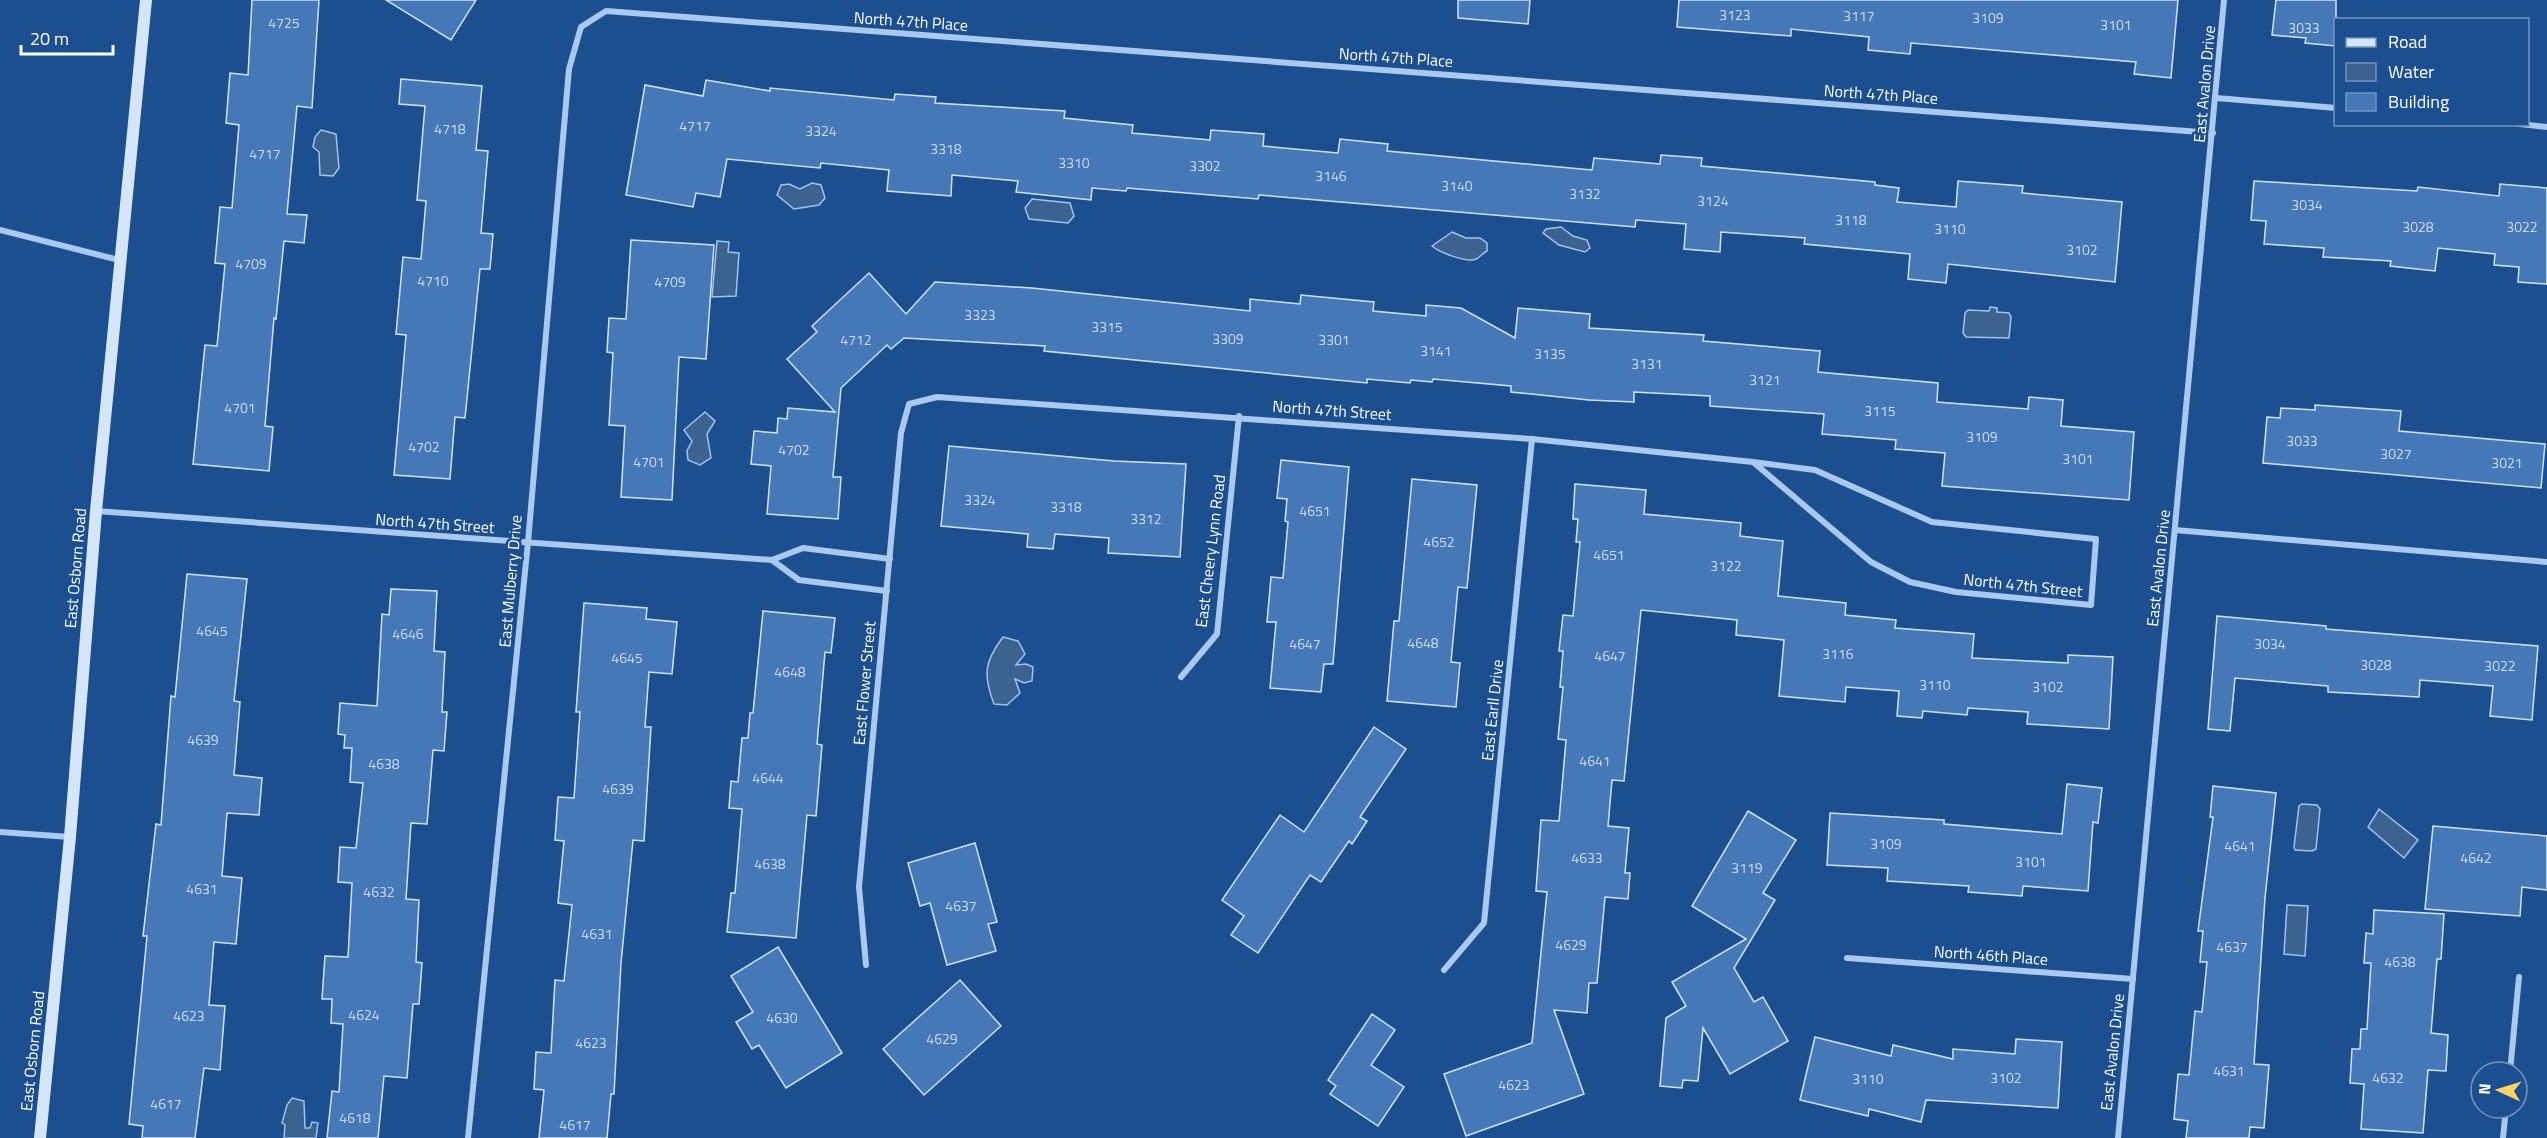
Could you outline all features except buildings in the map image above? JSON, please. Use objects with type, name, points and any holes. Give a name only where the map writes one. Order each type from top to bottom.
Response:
[{"type":"street","name":"East Osborn Road","points":[[40,1138],[70,837],[119,260],[146,0]]},
{"type":"street","name":"East Avalon Drive","points":[[2118,1138],[2150,775],[2224,0]]},
{"type":"street","name":"North 47th Place","points":[[581,27],[606,11],[2213,133]]},
{"type":"street","name":"East Mulberry Drive","points":[[468,1138],[528,542],[569,69],[581,27]]},
{"type":"street","points":[[2216,98],[2334,108]]},
{"type":"street","points":[[2529,125],[2547,127]]},
{"type":"street","points":[[0,230],[119,260]]},
{"type":"street","name":"North 47th Street","points":[[909,405],[937,397],[1239,416],[1533,439],[1753,462],[1815,470],[1932,522],[2096,540],[2091,605],[1956,592],[1910,582],[1871,562],[1753,462]]},
{"type":"street","name":"East Flower Street","points":[[866,965],[859,887],[901,433],[909,405]]},
{"type":"street","name":"East Cheery Lynn Road","points":[[1181,677],[1217,634],[1239,416]]},
{"type":"street","name":"East Earll Drive","points":[[1444,970],[1484,922],[1533,439]]},
{"type":"street","name":"North 47th Street","points":[[96,511],[772,560],[803,548],[890,559]]},
{"type":"street","points":[[2175,530],[2547,562]]},
{"type":"street","points":[[772,560],[799,580],[886,591]]},
{"type":"street","points":[[0,832],[70,837]]},
{"type":"street","name":"North 46th Place","points":[[1847,958],[2133,979]]},
{"type":"street","points":[[2511,1060],[2519,977]]},
{"type":"street","points":[[2503,1138],[2505,1120]]},
{"type":"water","points":[[321,130],[336,134],[339,168],[333,176],[320,175],[319,152],[313,147],[315,137]]},
{"type":"water","points":[[812,183],[821,185],[825,198],[819,205],[794,209],[777,195],[781,185],[789,184],[800,189]]},
{"type":"water","points":[[1032,199],[1070,203],[1074,216],[1068,223],[1029,219],[1025,208]]},
{"type":"water","points":[[1561,227],[1573,236],[1587,240],[1590,248],[1585,252],[1559,245],[1543,233],[1546,229]]},
{"type":"water","points":[[1452,232],[1466,238],[1480,238],[1487,243],[1487,251],[1476,259],[1467,260],[1447,254],[1432,246]]},
{"type":"water","points":[[717,241],[729,242],[728,252],[739,253],[736,296],[712,297]]},
{"type":"water","points":[[1990,307],[1997,308],[1997,312],[2009,313],[2011,317],[2009,338],[1966,337],[1963,333],[1965,313],[1968,310],[1989,311]]},
{"type":"water","points":[[705,412],[715,421],[707,434],[711,458],[700,465],[688,460],[687,451],[692,441],[684,430]]},
{"type":"water","points":[[1003,637],[1018,641],[1025,654],[1016,665],[1026,664],[1033,667],[1032,681],[1024,683],[1015,679],[1020,693],[1007,705],[994,704],[987,677],[992,654]]},
{"type":"water","points":[[2302,804],[2317,805],[2320,809],[2316,849],[2312,851],[2295,850],[2294,847],[2299,806]]},
{"type":"water","points":[[2379,809],[2418,840],[2404,858],[2368,827]]},
{"type":"water","points":[[2287,905],[2308,906],[2305,956],[2284,954]]},
{"type":"water","points":[[292,1098],[304,1101],[305,1128],[310,1128],[312,1122],[318,1123],[316,1138],[284,1138],[285,1125],[282,1123],[287,1105]]}]
